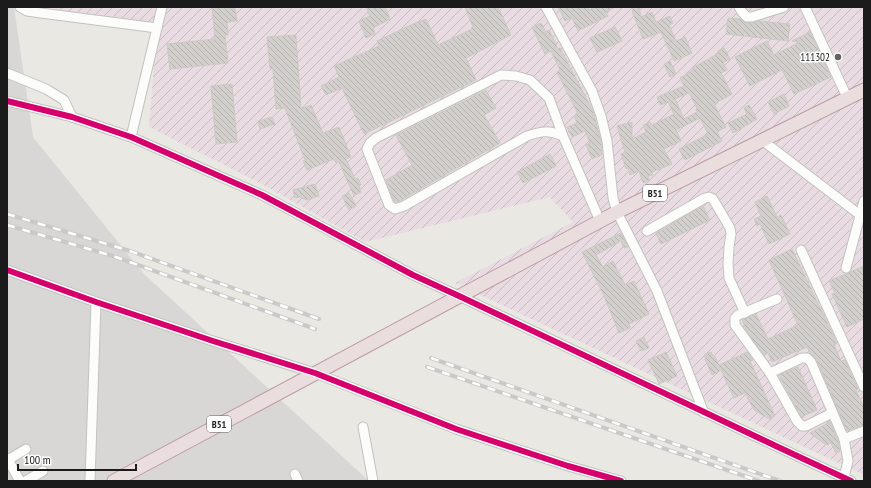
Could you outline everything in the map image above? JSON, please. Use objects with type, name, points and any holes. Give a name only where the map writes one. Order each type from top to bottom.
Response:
[{"type":"highway","name":"B51","points":[[114,481],[315,372],[617,212],[847,97],[864,90]]},
{"type":"street","points":[[20,7],[27,11],[42,10],[157,28]]},
{"type":"street","points":[[131,137],[162,7]]},
{"type":"street","points":[[546,7],[592,91],[601,116],[607,141],[613,198],[617,212],[657,291],[704,413]]},
{"type":"street","points":[[739,7],[747,17],[752,17],[784,7]]},
{"type":"street","points":[[805,7],[847,97]]},
{"type":"street","points":[[7,73],[46,89],[64,100],[72,117]]},
{"type":"street","points":[[563,136],[551,131],[540,131],[527,136],[404,206],[395,209],[389,205],[367,149],[370,143],[376,138],[501,75],[516,76],[530,80],[549,98],[563,136],[600,222]]},
{"type":"street","points":[[7,101],[72,117],[131,137],[262,195],[413,275],[847,479],[848,461],[844,440],[811,362],[807,358],[802,358],[770,373]]},
{"type":"street","points":[[762,140],[862,216]]},
{"type":"street","points":[[647,231],[705,198],[709,197],[713,199],[730,228],[731,234],[728,247],[729,278],[745,313]]},
{"type":"street","points":[[846,268],[862,216],[864,201]]},
{"type":"street","points":[[801,250],[861,374],[864,387]]},
{"type":"street","points":[[7,270],[96,302],[213,341],[315,372],[456,429],[568,466],[621,481]]},
{"type":"street","points":[[777,299],[735,318],[735,325],[770,373],[797,421],[802,426],[806,426],[832,413]]},
{"type":"street","points":[[90,481],[96,302]]},
{"type":"street","points":[[363,427],[373,481]]},
{"type":"street","points":[[844,440],[864,431]]},
{"type":"street","points":[[20,481],[8,459],[26,449]]},
{"type":"street","points":[[26,481],[43,471]]},
{"type":"shaded area","points":[[7,7],[14,7],[33,137],[144,274],[369,481],[7,481]]},
{"type":"shaded area","points":[[46,7],[864,7],[864,475],[455,283],[573,222],[550,197],[365,242],[260,183],[149,127],[157,27]]},
{"type":"building","points":[[212,7],[225,7],[225,9],[235,8],[237,21],[227,22],[228,35],[225,35],[228,63],[170,69],[167,44],[215,39]]},
{"type":"building","points":[[366,7],[385,7],[390,19],[373,28],[375,34],[366,38],[359,21],[370,16]]},
{"type":"building","points":[[465,7],[498,7],[511,35],[466,58],[476,80],[364,134],[342,88],[326,95],[321,86],[339,77],[334,66],[379,46],[377,41],[415,23],[426,19],[438,45],[472,29],[471,28],[473,27]]},
{"type":"building","points":[[558,7],[588,7],[589,10],[596,7],[615,7],[606,12],[608,16],[578,31],[572,18],[565,21]]},
{"type":"building","points":[[632,7],[639,7],[641,17],[652,12],[656,22],[670,16],[673,23],[669,25],[676,41],[685,37],[692,53],[674,61],[661,32],[643,39],[633,14]]},
{"type":"building","points":[[728,18],[741,19],[747,23],[759,21],[790,24],[788,41],[726,34]]},
{"type":"building","points":[[541,23],[546,32],[549,30],[558,49],[560,48],[593,111],[601,142],[602,155],[592,159],[586,145],[590,143],[585,131],[572,137],[567,127],[577,123],[574,116],[578,114],[557,72],[560,70],[551,51],[545,54],[532,27]]},
{"type":"building","points":[[615,27],[622,41],[597,52],[590,38]]},
{"type":"building","points":[[810,32],[831,77],[794,94],[782,70],[750,86],[735,57],[767,41],[774,55],[800,42],[792,41]]},
{"type":"building","points":[[296,35],[301,109],[311,105],[323,133],[339,127],[351,157],[346,159],[355,179],[358,178],[361,185],[359,186],[361,192],[354,196],[339,162],[336,163],[334,159],[307,170],[303,161],[305,160],[285,108],[276,109],[273,69],[270,69],[267,37]]},
{"type":"building","points":[[724,48],[730,59],[723,63],[727,70],[721,73],[732,94],[714,104],[726,127],[717,132],[722,141],[685,160],[684,159],[679,149],[708,134],[700,118],[676,130],[681,141],[664,149],[672,164],[652,172],[653,175],[648,176],[649,180],[643,183],[639,171],[630,175],[628,168],[626,169],[621,154],[625,152],[617,126],[632,122],[632,139],[646,132],[643,125],[650,122],[652,125],[674,114],[668,102],[660,105],[657,97],[684,86],[680,78],[693,70],[692,68],[719,53],[718,51]],"holes":[[[689,93],[697,108],[697,112],[684,119],[675,99]]]},
{"type":"building","points":[[670,61],[676,74],[670,77],[664,64]]},
{"type":"building","points":[[232,84],[237,142],[216,144],[211,86]]},
{"type":"building","points":[[486,90],[496,108],[484,115],[500,143],[398,202],[394,201],[386,180],[412,165],[396,135]]},
{"type":"building","points":[[784,94],[789,106],[774,114],[768,102]]},
{"type":"building","points":[[749,105],[757,119],[733,133],[728,123],[747,114],[744,108]]},
{"type":"building","points":[[272,117],[275,124],[260,129],[258,121]]},
{"type":"building","points":[[550,154],[556,166],[523,183],[517,172]]},
{"type":"building","points":[[315,184],[319,196],[306,200],[299,197],[295,198],[293,190]]},
{"type":"building","points":[[349,193],[356,206],[349,210],[342,196]]},
{"type":"building","points":[[767,196],[777,217],[781,215],[790,234],[769,244],[760,224],[757,226],[754,219],[761,216],[755,202]]},
{"type":"building","points":[[703,206],[710,220],[661,244],[656,233]]},
{"type":"building","points":[[621,233],[628,247],[624,248],[621,241],[596,255],[603,267],[613,261],[625,285],[634,281],[649,314],[629,324],[630,328],[619,333],[604,296],[582,252]]},
{"type":"building","points":[[792,249],[837,343],[834,345],[841,361],[845,360],[858,389],[856,390],[864,408],[864,425],[847,431],[817,360],[810,353],[807,347],[772,362],[768,353],[764,355],[747,332],[742,320],[756,314],[768,339],[798,325],[769,260]]},
{"type":"building","points":[[864,266],[864,319],[847,327],[832,294],[835,293],[829,281]]},
{"type":"building","points":[[644,337],[649,348],[641,351],[636,341]]},
{"type":"building","points":[[666,352],[677,376],[659,384],[648,360]]},
{"type":"building","points":[[711,352],[719,365],[747,352],[753,360],[750,361],[775,416],[769,419],[754,410],[745,393],[734,398],[721,370],[712,375],[704,355]]},
{"type":"building","points":[[798,367],[817,410],[801,417],[779,375]]},
{"type":"building","points":[[830,422],[838,441],[840,451],[836,453],[831,443],[826,445],[810,433]]},
{"type":"railway","points":[[7,214],[130,251],[319,319]]},
{"type":"railway","points":[[7,225],[113,256],[315,329]]},
{"type":"railway","points":[[431,358],[780,481]]},
{"type":"railway","points":[[427,367],[759,481]]},
{"type":"cycle path","points":[[7,101],[72,117],[131,137],[262,195],[413,275],[851,481]]},
{"type":"cycle path","points":[[7,270],[96,302],[315,373],[456,429],[568,466],[621,481]]},
{"type":"place","name":"111302","points":[[838,57]]}]
